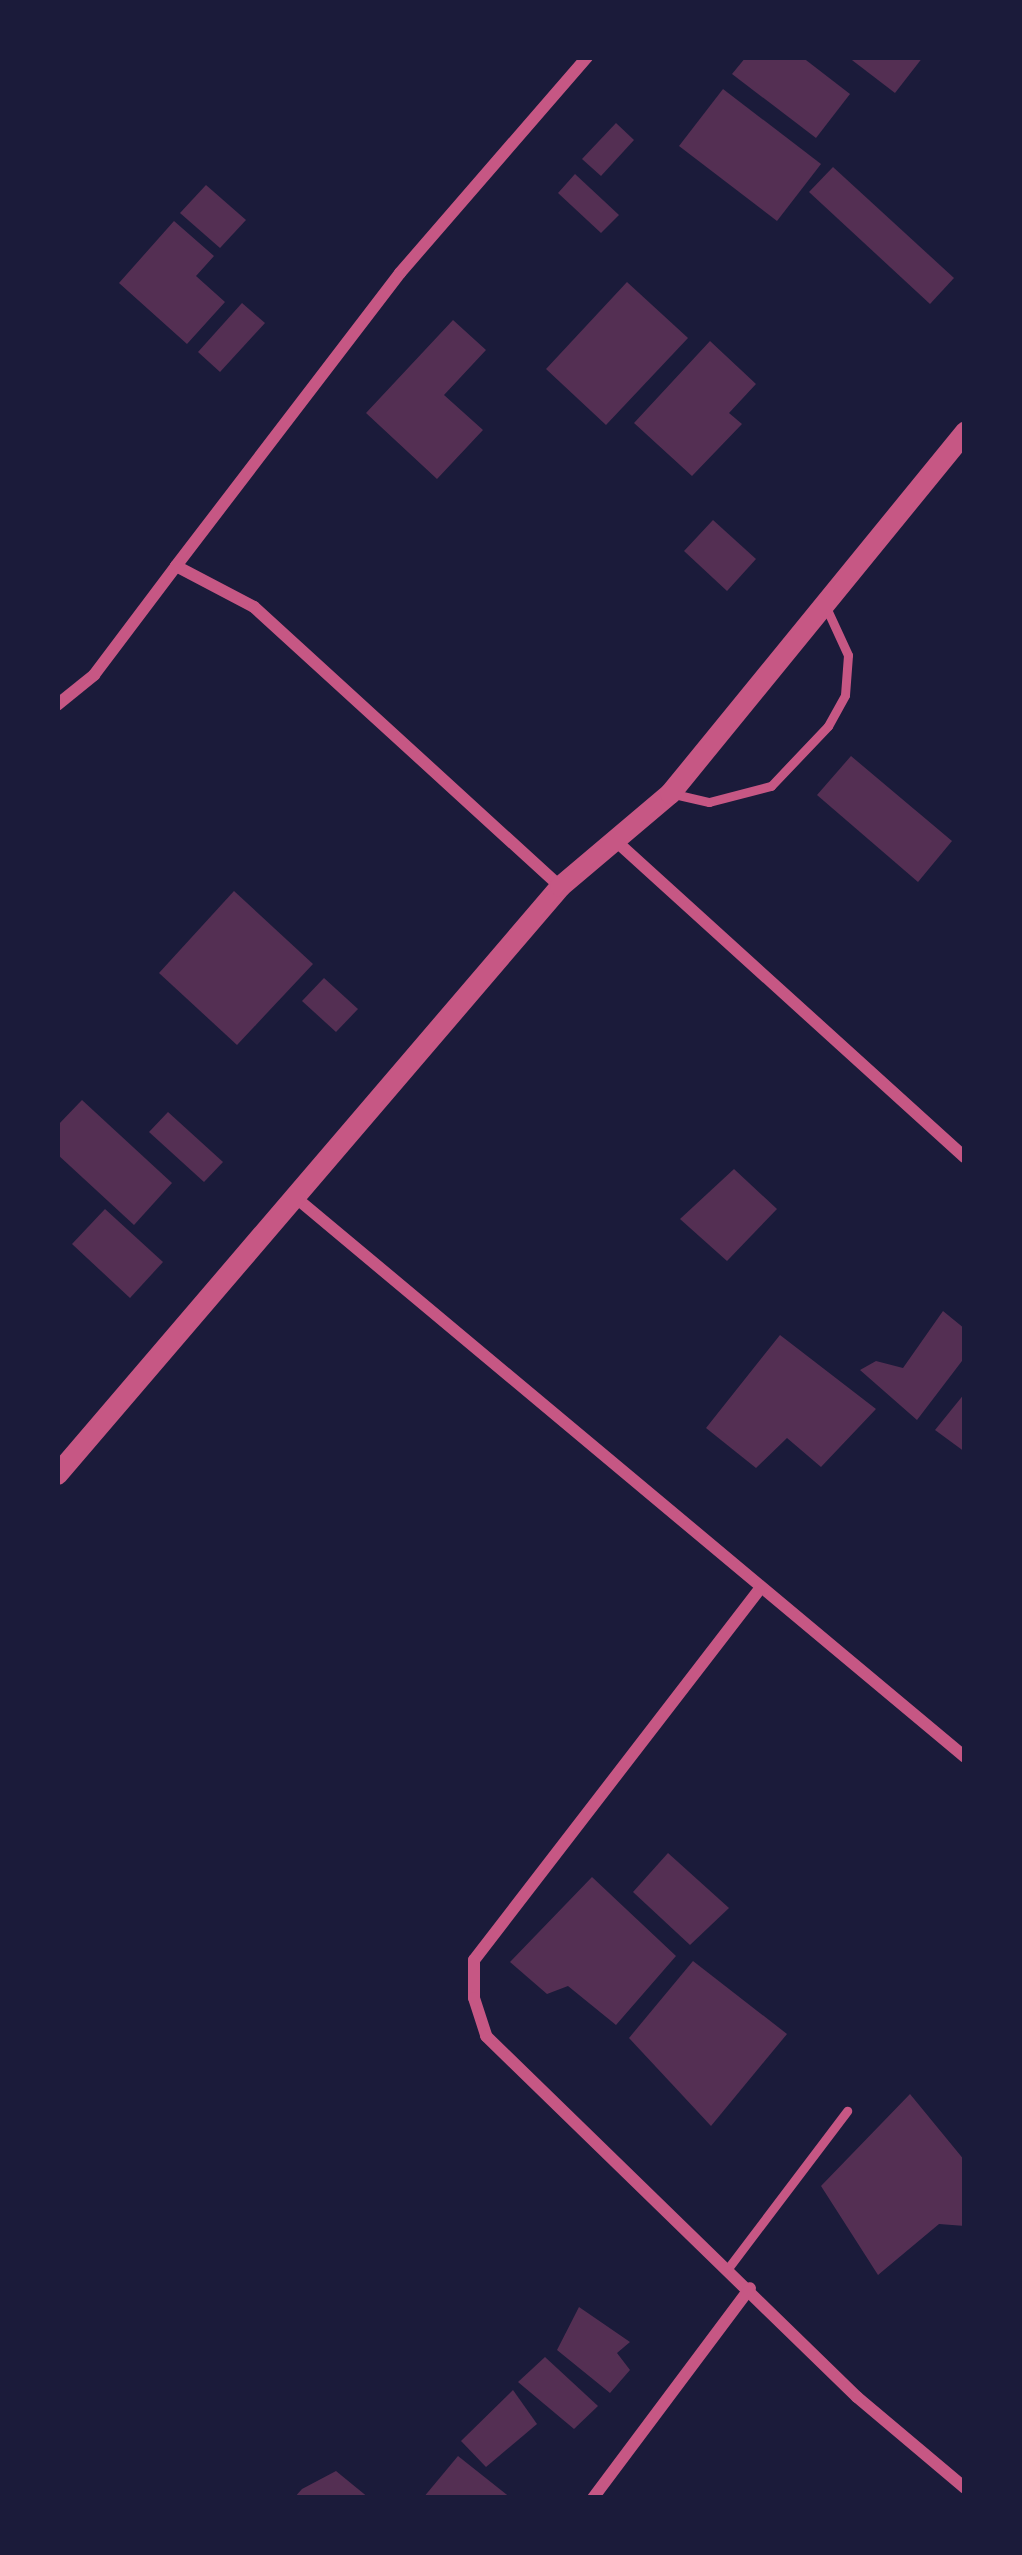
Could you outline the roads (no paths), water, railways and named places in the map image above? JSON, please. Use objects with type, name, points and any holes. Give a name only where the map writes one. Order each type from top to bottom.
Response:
[{"type":"street","points":[[57,705],[94,675],[400,273],[587,57]]},
{"type":"street","points":[[57,1474],[560,886],[670,793],[965,430]]},
{"type":"street","points":[[176,566],[254,607],[560,886]]},
{"type":"street","points":[[616,842],[965,1157]]},
{"type":"street","points":[[296,1197],[759,1590],[965,1757]]},
{"type":"street","points":[[759,1590],[474,1960],[474,1998],[486,2036],[729,2267],[857,2397],[965,2488]]},
{"type":"street","points":[[593,2498],[750,2288]]},
{"type":"lane","points":[[670,793],[709,802],[771,786],[828,726],[844,695],[848,655],[823,600]]},
{"type":"lane","points":[[729,2267],[847,2111]]}]
